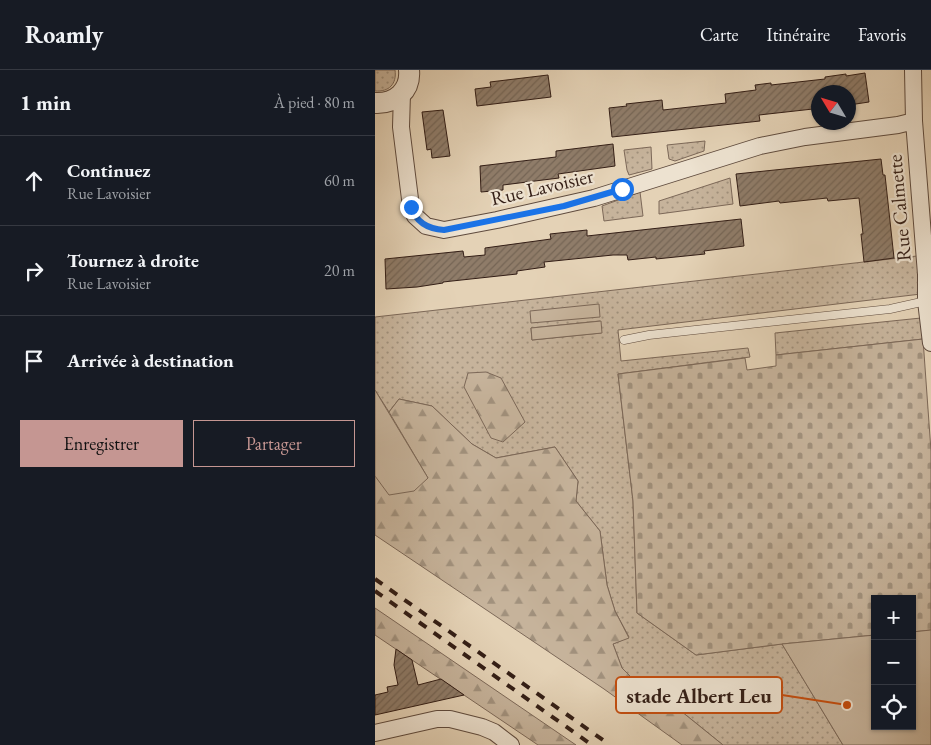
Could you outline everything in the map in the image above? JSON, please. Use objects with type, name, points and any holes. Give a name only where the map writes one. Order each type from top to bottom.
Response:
[{"type":"street","points":[[378,103],[389,102],[421,70]]},
{"type":"street","name":"Rue Calmette","points":[[913,70],[914,121],[926,274],[926,301],[931,343]]},
{"type":"street","name":"Rue Lavoisier","points":[[406,83],[401,127],[412,211],[426,226],[444,230],[594,198],[760,146],[914,121]]},
{"type":"street","points":[[378,103],[392,114],[401,127]]},
{"type":"street","points":[[375,733],[437,719],[450,719],[494,732],[511,745]]},
{"type":"lane","points":[[624,340],[649,335],[890,309],[926,301]]},
{"type":"green space","points":[[375,70],[395,70],[395,79],[391,86],[384,90],[375,91]]},
{"type":"green space","points":[[705,141],[704,151],[675,161],[669,159],[667,145]]},
{"type":"green space","points":[[651,147],[652,169],[629,175],[624,150]]},
{"type":"green space","points":[[730,178],[733,204],[659,214],[659,201]]},
{"type":"green space","points":[[640,192],[643,216],[604,221],[602,206]]},
{"type":"green space","points":[[917,256],[921,294],[618,330],[621,361],[748,348],[750,357],[618,374],[633,501],[637,613],[696,655],[782,644],[843,745],[723,745],[671,703],[637,683],[622,668],[613,644],[629,637],[615,611],[607,585],[600,531],[576,501],[578,481],[555,447],[496,458],[472,444],[432,406],[399,399],[389,412],[375,390],[375,317]],"holes":[[[600,321],[601,333],[532,340],[531,328]]]},
{"type":"green space","points":[[599,304],[600,317],[531,323],[530,311]]},
{"type":"green space","points":[[921,318],[923,339],[776,355],[775,333]]},
{"type":"green space","points":[[601,321],[602,333],[532,340],[531,328]]},
{"type":"green space","points":[[923,339],[931,451],[931,630],[916,632],[916,595],[871,595],[871,635],[696,655],[637,613],[633,501],[618,374],[745,358],[747,370],[776,366],[776,355]]},
{"type":"green space","points":[[486,372],[501,378],[525,422],[503,442],[491,438],[464,387],[468,373]]},
{"type":"green space","points":[[375,390],[428,478],[414,491],[389,495],[375,476]]},
{"type":"green space","points":[[399,399],[432,406],[472,444],[496,458],[555,447],[578,481],[576,501],[600,531],[607,585],[615,611],[629,638],[613,644],[622,668],[637,683],[671,703],[723,745],[682,745],[604,689],[375,535],[375,476],[428,478],[389,412]]},
{"type":"green space","points":[[375,608],[576,745],[538,745],[375,635]]},
{"type":"green space","points":[[931,630],[931,745],[843,745],[782,644],[871,635],[871,730],[916,730],[916,632]]},
{"type":"building","points":[[865,73],[869,102],[856,104],[856,85],[811,85],[811,109],[759,115],[760,121],[612,137],[609,108],[662,100],[663,110],[726,103],[725,94],[756,90],[755,85],[825,79],[825,77],[846,74],[846,76]]},
{"type":"building","points":[[548,75],[551,97],[477,106],[475,89],[491,87],[490,82]]},
{"type":"building","points":[[443,110],[450,156],[432,158],[431,149],[427,150],[422,112]]},
{"type":"building","points":[[613,144],[615,166],[558,174],[559,178],[503,185],[503,190],[481,192],[480,166],[556,157],[556,151]]},
{"type":"building","points":[[881,159],[883,175],[885,175],[894,258],[864,262],[859,198],[828,201],[827,198],[780,203],[779,201],[740,206],[736,174]]},
{"type":"building","points":[[741,219],[744,246],[704,251],[705,254],[628,260],[627,255],[613,255],[544,262],[545,267],[517,271],[517,274],[443,282],[417,287],[386,289],[385,259],[463,251],[464,257],[485,255],[485,248],[551,239],[550,234],[587,230],[587,236]]},
{"type":"building","points":[[396,649],[412,660],[418,685],[441,679],[464,695],[375,715],[375,695],[388,692],[387,687],[398,685],[394,665]]},
{"type":"railway","points":[[375,579],[610,745]]},
{"type":"railway","points":[[375,591],[592,745]]},
{"type":"place","name":"stade Albert Leu","points":[[847,705]]},
{"type":"route","points":[[411,207],[415,216],[426,226],[444,230],[564,206],[622,189]]}]
